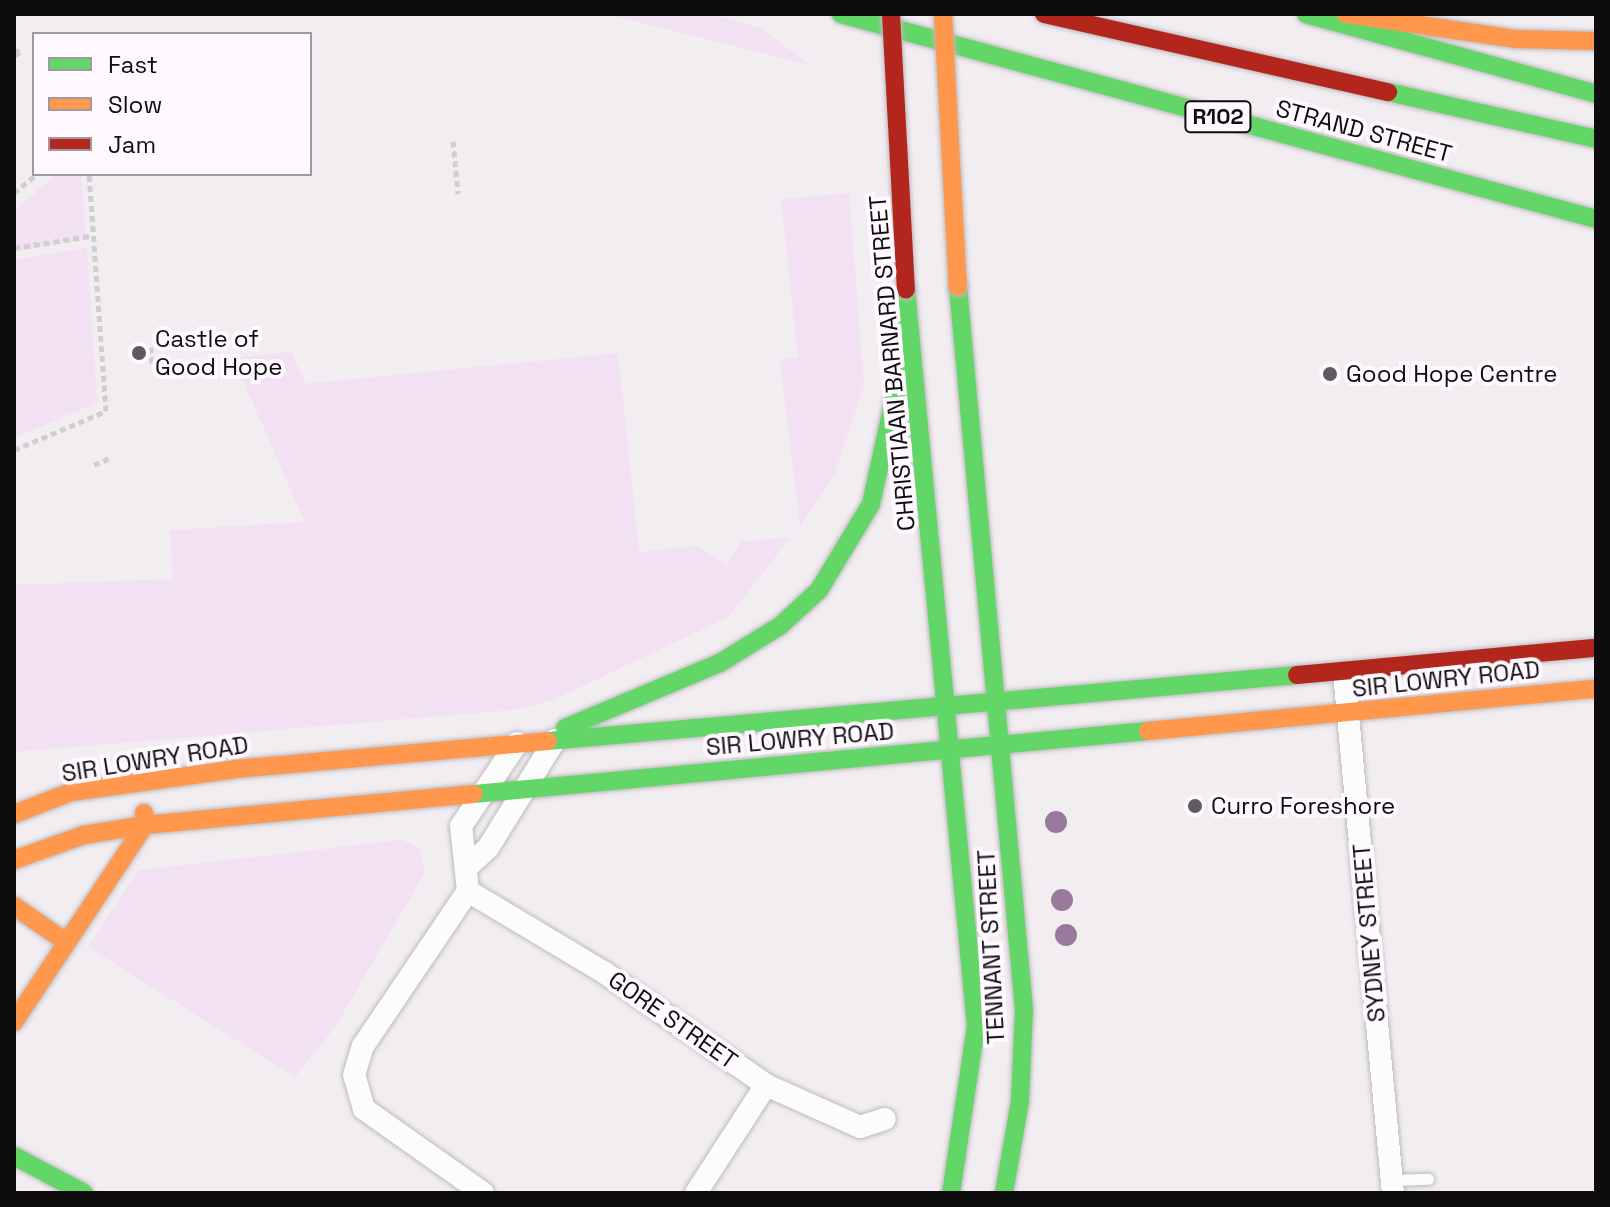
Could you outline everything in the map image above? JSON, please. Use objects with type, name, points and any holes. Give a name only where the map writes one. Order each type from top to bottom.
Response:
[{"type":"main road","name":"STRAND STREET","points":[[841,14],[1596,219]]},
{"type":"main road","name":"CHRISTIAAN BARNARD STREET","points":[[891,14],[906,290],[951,750]]},
{"type":"main road","points":[[943,14],[958,287],[996,702]]},
{"type":"main road","points":[[1044,14],[1596,139]]},
{"type":"main road","points":[[1306,14],[1596,94]]},
{"type":"main road","points":[[1346,14],[1516,39],[1596,41]]},
{"type":"main road","points":[[517,743],[623,708],[720,663],[780,626],[819,590],[871,504],[893,419],[908,312]]},
{"type":"main road","name":"SIR LOWRY ROAD","points":[[14,814],[71,792],[142,780],[517,743],[812,721],[1596,648]]},
{"type":"main road","name":"SIR LOWRY ROAD","points":[[14,860],[84,835],[145,825],[1596,689]]},
{"type":"main road","name":"TENNANT STREET","points":[[996,702],[1024,1009],[1020,1101],[1004,1193]]},
{"type":"main road","points":[[812,721],[816,762]]},
{"type":"main road","name":"TENNANT STREET","points":[[951,750],[976,1026],[951,1193]]},
{"type":"main road","points":[[14,1022],[145,825],[142,780]]},
{"type":"main road","points":[[14,906],[66,942]]},
{"type":"main road","points":[[17,1154],[84,1193]]},
{"type":"street","name":"SYDNEY STREET","points":[[1344,673],[1392,1190]]},
{"type":"street","points":[[468,866],[488,848],[555,740]]},
{"type":"street","points":[[479,1192],[364,1109],[354,1075],[363,1046],[468,891],[468,866],[461,826],[487,792],[517,743]]},
{"type":"street","name":"GORE STREET","points":[[468,891],[605,973],[766,1085],[860,1127],[885,1119]]},
{"type":"street","points":[[696,1193],[766,1085]]},
{"type":"lane","points":[[1392,1190],[1428,1179]]},
{"type":"path","points":[[453,141],[458,194]]},
{"type":"path","points":[[14,193],[35,176]]},
{"type":"path","points":[[14,450],[106,411],[90,236],[89,176]]},
{"type":"path","points":[[14,248],[90,236]]},
{"type":"path","points":[[151,347],[152,364]]},
{"type":"path","points":[[94,465],[112,457]]},
{"type":"shaded area","points":[[607,14],[711,14],[760,28],[811,65]]},
{"type":"shaded area","points":[[55,176],[81,176],[86,240],[14,252],[14,211]]},
{"type":"shaded area","points":[[849,193],[864,386],[835,473],[800,526],[780,360],[798,357],[781,199]]},
{"type":"shaded area","points":[[87,248],[97,403],[14,438],[14,260]]},
{"type":"shaded area","points":[[291,352],[306,384],[618,353],[639,552],[696,546],[727,565],[741,542],[791,537],[728,617],[553,700],[513,710],[14,752],[14,585],[173,579],[170,530],[305,522],[233,358]]},
{"type":"shaded area","points":[[402,840],[419,848],[425,872],[335,1027],[295,1077],[88,947],[139,870]]},
{"type":"traffic: fast","points":[[841,14],[1596,219]]},
{"type":"traffic: fast","points":[[1306,14],[1596,94]]},
{"type":"traffic: fast","points":[[1388,92],[1596,139]]},
{"type":"traffic: fast","points":[[958,287],[1024,1009],[1020,1101],[1004,1193]]},
{"type":"traffic: fast","points":[[906,290],[976,1026],[951,1193]]},
{"type":"traffic: fast","points":[[565,728],[720,663],[780,626],[819,590],[871,504],[901,367]]},
{"type":"traffic: fast","points":[[548,741],[1297,675]]},
{"type":"traffic: fast","points":[[474,794],[1148,731]]},
{"type":"traffic: fast","points":[[14,1156],[84,1193]]},
{"type":"traffic: slow","points":[[943,14],[958,287]]},
{"type":"traffic: slow","points":[[1346,14],[1516,39],[1596,41]]},
{"type":"traffic: slow","points":[[1148,731],[1596,689]]},
{"type":"traffic: slow","points":[[14,814],[71,792],[236,769],[548,741]]},
{"type":"traffic: slow","points":[[14,860],[84,835],[145,825],[474,794]]},
{"type":"traffic: slow","points":[[14,1022],[145,825],[144,813]]},
{"type":"traffic: slow","points":[[14,906],[66,942]]},
{"type":"traffic: jam","points":[[891,14],[906,290]]},
{"type":"traffic: jam","points":[[1044,14],[1388,92]]},
{"type":"traffic: jam","points":[[1297,675],[1596,648]]},
{"type":"place","name":"Castle of Good Hope","points":[[139,353]]},
{"type":"place","name":"Good Hope Centre","points":[[1330,374]]},
{"type":"place","name":"Curro Foreshore","points":[[1195,806]]}]
